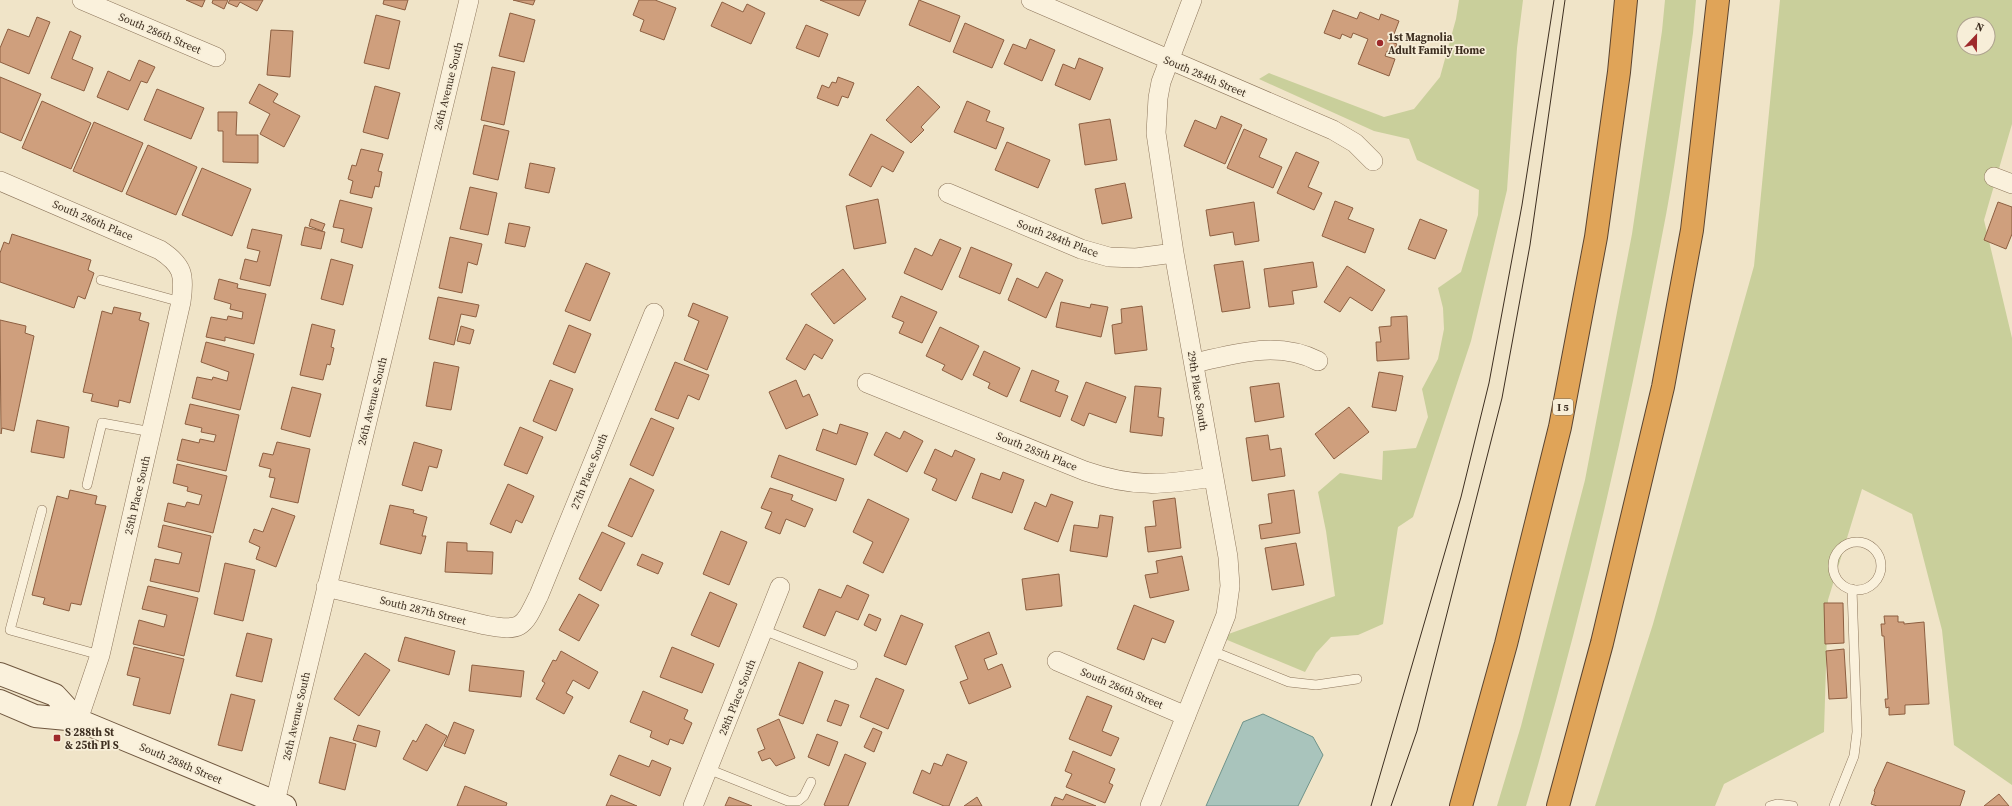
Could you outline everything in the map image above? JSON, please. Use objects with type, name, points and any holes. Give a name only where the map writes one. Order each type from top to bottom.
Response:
[{"type":"highway","name":"I 5","points":[[1462,806],[1506,644],[1560,427],[1596,237],[1619,72],[1626,0]]},
{"type":"highway","points":[[1558,806],[1602,643],[1663,387],[1692,230],[1718,0]]},
{"type":"main road","name":"South 288th Street","points":[[0,674],[55,695],[78,720]]},
{"type":"main road","name":"South 288th Street","points":[[0,701],[35,716],[78,720],[274,804]]},
{"type":"street","name":"South 286th Street","points":[[82,0],[216,57]]},
{"type":"street","name":"26th Avenue South","points":[[274,804],[469,0]]},
{"type":"street","name":"South 284th Street","points":[[1031,0],[1333,130],[1361,148],[1373,161]]},
{"type":"street","name":"29th Place South","points":[[1150,806],[1226,614],[1230,586],[1228,557],[1174,253],[1156,133],[1158,98],[1168,60],[1192,0]]},
{"type":"street","points":[[1994,177],[2012,184]]},
{"type":"street","name":"South 286th Place","points":[[0,181],[144,242],[169,256],[180,268]]},
{"type":"street","name":"South 284th Place","points":[[948,192],[1081,249],[1109,257],[1136,258],[1174,253]]},
{"type":"street","name":"25th Place South","points":[[78,720],[100,655],[182,302],[183,279],[180,268]]},
{"type":"street","name":"27th Place South","points":[[520,626],[529,615],[539,595],[654,313]]},
{"type":"street","points":[[1194,363],[1257,350],[1271,349],[1298,352],[1318,361]]},
{"type":"street","name":"South 285th Place","points":[[867,383],[1085,471],[1116,480],[1153,485],[1213,477]]},
{"type":"street","name":"South 287th Street","points":[[326,587],[485,625],[509,629],[520,626]]},
{"type":"street","name":"28th Place South","points":[[693,806],[780,587]]},
{"type":"street","name":"South 286th Street","points":[[1057,661],[1186,716]]},
{"type":"lane","points":[[101,280],[182,302]]},
{"type":"lane","points":[[87,485],[102,424],[152,432]]},
{"type":"lane","points":[[42,510],[10,630],[100,655]]},
{"type":"lane","points":[[1853,542],[1862,542],[1871,546],[1878,553],[1881,562],[1881,571],[1877,580],[1870,586],[1861,590],[1852,589],[1843,586],[1837,579],[1833,570],[1834,560],[1837,552],[1844,545],[1853,542]]},
{"type":"lane","points":[[1834,806],[1854,756],[1856,738],[1852,589]]},
{"type":"lane","points":[[764,630],[852,664]]},
{"type":"lane","points":[[1212,651],[1289,682],[1316,686],[1357,679]]},
{"type":"lane","points":[[708,770],[788,801],[798,801],[804,796],[811,782]]},
{"type":"lane","points":[[1770,806],[1776,804],[1793,806]]},
{"type":"green space","points":[[1459,0],[1523,0],[1517,48],[1507,190],[1471,341],[1413,517],[1398,527],[1383,624],[1358,635],[1331,637],[1316,653],[1305,672],[1220,637],[1335,596],[1326,531],[1318,492],[1340,473],[1382,480],[1383,451],[1416,448],[1428,417],[1422,389],[1438,359],[1444,329],[1443,308],[1438,288],[1461,272],[1478,215],[1479,190],[1417,160],[1409,139],[1374,131],[1259,79],[1269,73],[1384,117],[1414,109],[1440,77],[1456,19]]},
{"type":"green space","points":[[1665,0],[1696,0],[1693,33],[1666,215],[1647,312],[1601,525],[1565,666],[1526,806],[1497,806],[1521,726],[1585,480],[1632,234],[1662,31]]},
{"type":"green space","points":[[1780,0],[2012,0],[2012,124],[1984,220],[2012,338],[2012,785],[1954,745],[1942,630],[1912,514],[1862,489],[1828,600],[1824,732],[1724,784],[1715,806],[1595,806],[1653,624],[1754,266]]},
{"type":"water","points":[[1263,714],[1313,737],[1323,755],[1298,806],[1206,806],[1243,722]]},
{"type":"building","points":[[186,0],[205,0],[202,7]]},
{"type":"building","points":[[213,0],[228,0],[224,9],[212,3]]},
{"type":"building","points":[[230,0],[263,0],[257,11],[240,2],[237,7],[228,3]]},
{"type":"building","points":[[384,0],[408,0],[405,10],[383,4]]},
{"type":"building","points":[[513,0],[535,0],[533,5]]},
{"type":"building","points":[[639,0],[655,0],[676,8],[664,40],[640,31],[644,20],[633,15]]},
{"type":"building","points":[[820,0],[866,0],[859,16]]},
{"type":"building","points":[[919,0],[960,16],[950,42],[909,25]]},
{"type":"building","points":[[722,2],[743,12],[747,4],[765,13],[751,44],[711,26]]},
{"type":"building","name":"1st Magnolia Adult Family Home","points":[[1333,10],[1357,19],[1360,12],[1379,20],[1381,14],[1399,21],[1391,42],[1397,44],[1393,53],[1387,51],[1385,56],[1395,59],[1389,76],[1358,64],[1368,39],[1353,33],[1351,38],[1342,34],[1340,39],[1324,33]]},
{"type":"building","points":[[510,13],[535,20],[524,62],[499,56]]},
{"type":"building","points":[[376,15],[400,21],[389,69],[364,63]]},
{"type":"building","points":[[37,17],[50,22],[29,74],[0,62],[0,48],[8,29],[29,37]]},
{"type":"building","points":[[965,23],[1004,40],[992,68],[953,52]]},
{"type":"building","points":[[806,25],[828,34],[819,57],[796,48]]},
{"type":"building","points":[[271,30],[293,31],[290,77],[267,75]]},
{"type":"building","points":[[70,31],[81,36],[72,59],[93,68],[84,91],[51,78]]},
{"type":"building","points":[[1030,39],[1055,50],[1042,81],[1004,64],[1013,44],[1026,49]]},
{"type":"building","points":[[1079,58],[1103,68],[1090,100],[1055,85],[1063,64],[1075,69]]},
{"type":"building","points":[[139,60],[155,67],[147,83],[141,81],[128,110],[97,97],[108,71],[130,81]]},
{"type":"building","points":[[492,67],[515,72],[504,125],[481,120]]},
{"type":"building","points":[[0,77],[41,94],[21,141],[0,132]]},
{"type":"building","points":[[838,77],[854,83],[848,98],[842,96],[838,106],[817,98],[822,85],[829,88],[832,82],[836,83]]},
{"type":"building","points":[[259,84],[278,94],[273,102],[300,116],[284,147],[260,134],[270,114],[249,103]]},
{"type":"building","points":[[375,86],[400,93],[388,139],[363,132]]},
{"type":"building","points":[[918,86],[940,107],[921,127],[924,130],[911,143],[886,120]]},
{"type":"building","points":[[157,89],[204,108],[191,139],[144,120]]},
{"type":"building","points":[[42,101],[91,123],[71,169],[22,148]]},
{"type":"building","points":[[967,101],[990,111],[986,121],[1004,128],[996,149],[954,132]]},
{"type":"building","points":[[218,112],[237,112],[236,135],[258,135],[258,163],[223,162],[223,131],[218,131]]},
{"type":"building","points":[[1221,116],[1242,125],[1225,164],[1184,146],[1195,120],[1216,129]]},
{"type":"building","points":[[1110,119],[1117,160],[1085,165],[1079,124]]},
{"type":"building","points":[[94,122],[143,143],[122,192],[73,171]]},
{"type":"building","points":[[484,125],[509,131],[498,180],[473,174]]},
{"type":"building","points":[[1244,129],[1267,139],[1259,157],[1282,167],[1273,188],[1227,168]]},
{"type":"building","points":[[871,134],[904,152],[893,172],[882,166],[871,187],[849,175]]},
{"type":"building","points":[[1007,142],[1050,160],[1038,188],[995,170]]},
{"type":"building","points":[[148,145],[197,167],[176,215],[126,194]]},
{"type":"building","points":[[361,149],[383,154],[378,171],[382,172],[379,187],[375,186],[372,198],[350,193],[353,181],[348,179],[352,165],[356,166]]},
{"type":"building","points":[[1296,152],[1319,162],[1308,187],[1322,193],[1314,210],[1277,193]]},
{"type":"building","points":[[530,163],[555,168],[549,193],[525,188]]},
{"type":"building","points":[[202,168],[251,189],[232,236],[182,215]]},
{"type":"building","points":[[1125,183],[1132,218],[1102,224],[1095,189]]},
{"type":"building","points":[[470,187],[497,193],[488,235],[460,229]]},
{"type":"building","points":[[878,199],[886,243],[854,249],[846,206]]},
{"type":"building","points":[[340,200],[372,208],[362,248],[341,242],[344,229],[333,227]]},
{"type":"building","points":[[1335,201],[1353,208],[1348,219],[1374,229],[1365,253],[1322,236]]},
{"type":"building","points":[[1254,202],[1259,241],[1235,245],[1233,232],[1210,236],[1206,210]]},
{"type":"building","points":[[1998,202],[2012,207],[2012,234],[2006,249],[1984,240]]},
{"type":"building","points":[[311,219],[325,224],[322,231],[309,226]]},
{"type":"building","points":[[1420,219],[1447,230],[1435,259],[1408,249]]},
{"type":"building","points":[[509,223],[530,227],[525,247],[505,243]]},
{"type":"building","points":[[305,227],[325,232],[321,249],[301,245]]},
{"type":"building","points":[[252,229],[282,235],[270,286],[240,279],[245,259],[257,262],[260,251],[247,248]]},
{"type":"building","points":[[12,234],[91,260],[88,270],[94,273],[85,299],[78,296],[74,308],[0,282],[0,253],[4,242],[9,244]]},
{"type":"building","points":[[450,237],[482,244],[477,265],[468,262],[462,293],[439,288]]},
{"type":"building","points":[[940,239],[961,248],[942,290],[904,273],[915,248],[932,256]]},
{"type":"building","points":[[971,247],[1012,264],[1000,294],[959,277]]},
{"type":"building","points":[[331,259],[353,265],[343,305],[321,299]]},
{"type":"building","points":[[1243,261],[1250,308],[1222,312],[1214,265]]},
{"type":"building","points":[[1313,262],[1317,287],[1292,291],[1294,304],[1269,307],[1264,269]]},
{"type":"building","points":[[586,263],[610,273],[590,321],[565,311]]},
{"type":"building","points":[[1347,266],[1385,290],[1372,311],[1350,297],[1340,312],[1324,302]]},
{"type":"building","points":[[843,269],[866,299],[834,324],[811,294]]},
{"type":"building","points":[[1046,272],[1063,280],[1046,318],[1008,300],[1017,278],[1038,288]]},
{"type":"building","points":[[219,279],[238,284],[237,288],[266,294],[254,344],[225,337],[225,341],[206,337],[211,317],[227,320],[228,316],[242,319],[243,312],[230,309],[231,304],[214,299]]},
{"type":"building","points":[[901,296],[937,312],[922,343],[899,333],[904,322],[892,317]]},
{"type":"building","points":[[438,297],[479,305],[476,317],[461,314],[454,345],[429,339]]},
{"type":"building","points":[[1061,302],[1090,308],[1091,304],[1108,307],[1101,337],[1056,327]]},
{"type":"building","points":[[693,303],[728,317],[707,370],[684,360],[699,321],[688,316]]},
{"type":"building","points":[[1142,306],[1147,350],[1115,354],[1112,325],[1122,323],[1121,309]]},
{"type":"building","points":[[114,307],[141,313],[139,320],[149,323],[130,403],[119,400],[118,407],[91,401],[93,394],[83,392],[102,311],[112,314]]},
{"type":"building","points":[[1407,316],[1409,359],[1377,361],[1376,342],[1381,342],[1379,327],[1391,326],[1391,317]]},
{"type":"building","points":[[0,320],[26,326],[25,333],[34,336],[14,431],[2,428],[1,434]]},
{"type":"building","points":[[312,324],[335,330],[331,347],[334,348],[330,365],[327,364],[323,380],[300,375]]},
{"type":"building","points":[[806,324],[833,340],[822,359],[814,354],[805,370],[786,359]]},
{"type":"building","points":[[569,325],[591,334],[575,373],[553,364]]},
{"type":"building","points":[[461,326],[474,330],[470,344],[457,341]]},
{"type":"building","points":[[940,327],[979,346],[962,380],[942,370],[945,365],[926,356]]},
{"type":"building","points":[[206,342],[254,354],[240,410],[192,398],[197,377],[212,380],[213,377],[227,381],[229,372],[201,362]]},
{"type":"building","points":[[984,351],[1020,368],[1007,397],[988,388],[990,383],[973,375]]},
{"type":"building","points":[[434,362],[459,367],[451,410],[426,406]]},
{"type":"building","points":[[675,362],[709,375],[699,400],[688,395],[678,419],[655,410]]},
{"type":"building","points":[[1032,370],[1059,381],[1055,391],[1068,396],[1060,417],[1020,401]]},
{"type":"building","points":[[1379,372],[1403,376],[1396,411],[1372,407]]},
{"type":"building","points":[[550,380],[573,389],[556,431],[533,421]]},
{"type":"building","points":[[796,380],[803,397],[809,394],[818,415],[786,429],[769,392]]},
{"type":"building","points":[[1086,382],[1126,397],[1116,423],[1089,413],[1084,426],[1071,420]]},
{"type":"building","points":[[1279,383],[1284,417],[1255,422],[1250,387]]},
{"type":"building","points":[[1135,386],[1161,388],[1158,417],[1164,418],[1162,436],[1130,432]]},
{"type":"building","points":[[292,387],[321,394],[310,437],[281,429]]},
{"type":"building","points":[[190,404],[239,415],[226,471],[177,460],[182,439],[199,443],[200,439],[214,442],[216,435],[201,432],[202,428],[185,424]]},
{"type":"building","points":[[1349,407],[1369,432],[1334,459],[1315,434]]},
{"type":"building","points":[[651,418],[674,428],[653,476],[630,465]]},
{"type":"building","points":[[37,420],[69,427],[64,458],[31,452]]},
{"type":"building","points":[[840,424],[868,433],[856,465],[816,450],[823,429],[837,434]]},
{"type":"building","points":[[520,427],[543,437],[527,474],[504,465]]},
{"type":"building","points":[[904,431],[923,441],[907,472],[874,455],[886,432],[900,439]]},
{"type":"building","points":[[1268,435],[1270,450],[1281,448],[1285,476],[1252,481],[1246,438]]},
{"type":"building","points":[[277,442],[310,449],[298,503],[270,497],[275,478],[269,477],[271,469],[259,466],[263,453],[273,455]]},
{"type":"building","points":[[414,442],[442,450],[437,468],[429,466],[422,491],[402,485]]},
{"type":"building","points":[[935,449],[952,457],[955,450],[975,459],[956,501],[932,490],[937,479],[924,473]]},
{"type":"building","points":[[779,455],[844,479],[836,501],[771,477]]},
{"type":"building","points":[[177,464],[227,476],[213,533],[164,521],[168,503],[185,507],[187,502],[199,505],[202,495],[187,491],[188,487],[173,483]]},
{"type":"building","points":[[1003,472],[1024,480],[1012,513],[972,498],[981,473],[1000,480]]},
{"type":"building","points":[[630,478],[654,490],[632,537],[608,526]]},
{"type":"building","points":[[508,484],[534,496],[522,523],[516,520],[511,533],[490,524]]},
{"type":"building","points":[[770,488],[793,495],[791,500],[813,509],[805,527],[786,519],[780,534],[765,528],[772,512],[761,508]]},
{"type":"building","points":[[70,490],[97,496],[95,504],[106,506],[81,605],[71,603],[69,611],[43,604],[45,598],[32,595],[57,496],[68,499]]},
{"type":"building","points":[[1294,490],[1300,533],[1261,539],[1259,525],[1272,523],[1268,494]]},
{"type":"building","points":[[1051,494],[1073,502],[1058,542],[1024,529],[1035,502],[1046,507]]},
{"type":"building","points":[[1175,498],[1181,548],[1148,552],[1145,527],[1156,526],[1153,501]]},
{"type":"building","points":[[868,499],[909,519],[883,573],[863,563],[873,542],[853,532]]},
{"type":"building","points":[[390,505],[414,510],[413,513],[427,517],[422,536],[426,536],[421,554],[380,544]]},
{"type":"building","points":[[272,508],[295,516],[276,567],[256,559],[260,547],[249,542],[254,529],[263,532]]},
{"type":"building","points":[[1100,515],[1113,517],[1107,557],[1070,551],[1074,525],[1098,528]]},
{"type":"building","points":[[163,525],[211,536],[199,592],[150,581],[155,559],[179,564],[182,553],[158,547]]},
{"type":"building","points":[[721,531],[747,542],[729,585],[703,574]]},
{"type":"building","points":[[602,532],[625,543],[601,591],[579,579]]},
{"type":"building","points":[[447,542],[467,543],[467,551],[493,552],[492,574],[445,572]]},
{"type":"building","points":[[1296,543],[1304,585],[1272,590],[1265,548]]},
{"type":"building","points":[[642,554],[663,563],[658,574],[637,565]]},
{"type":"building","points":[[1182,556],[1189,590],[1150,598],[1145,575],[1158,573],[1156,561]]},
{"type":"building","points":[[225,563],[255,570],[243,621],[214,614]]},
{"type":"building","points":[[1059,574],[1062,606],[1026,610],[1022,579]]},
{"type":"building","points":[[847,585],[869,595],[858,620],[836,611],[825,636],[803,627],[819,589],[841,598]]},
{"type":"building","points":[[148,586],[198,598],[184,656],[133,644],[139,620],[164,627],[167,615],[142,609]]},
{"type":"building","points":[[710,592],[737,604],[719,647],[691,635]]},
{"type":"building","points":[[579,594],[599,605],[579,641],[559,630]]},
{"type":"building","points":[[1824,603],[1843,603],[1844,643],[1825,644]]},
{"type":"building","points":[[1134,605],[1174,621],[1165,643],[1152,638],[1144,660],[1117,649]]},
{"type":"building","points":[[869,614],[881,619],[876,631],[864,625]]},
{"type":"building","points":[[901,615],[923,624],[906,665],[884,656]]},
{"type":"building","points":[[1884,616],[1898,616],[1898,622],[1904,622],[1904,624],[1924,622],[1929,704],[1905,705],[1905,714],[1889,715],[1889,707],[1886,708],[1885,699],[1888,699],[1884,636],[1882,636],[1881,624],[1885,624]]},
{"type":"building","points":[[989,632],[997,654],[984,659],[988,670],[1002,664],[1011,687],[969,704],[960,682],[968,679],[955,646]]},
{"type":"building","points":[[247,633],[272,639],[262,682],[236,676]]},
{"type":"building","points":[[405,637],[455,651],[449,675],[398,661]]},
{"type":"building","points":[[134,647],[184,659],[170,714],[133,705],[140,678],[127,675]]},
{"type":"building","points":[[672,647],[714,664],[702,693],[660,677]]},
{"type":"building","points":[[1844,649],[1847,698],[1829,699],[1826,651]]},
{"type":"building","points":[[561,651],[598,672],[589,689],[573,680],[566,693],[573,697],[564,714],[536,699],[545,683],[542,681],[553,660],[556,661]]},
{"type":"building","points":[[365,653],[390,670],[359,716],[334,699]]},
{"type":"building","points":[[799,662],[823,672],[803,724],[779,715]]},
{"type":"building","points":[[472,665],[524,671],[521,697],[469,691]]},
{"type":"building","points":[[876,678],[904,690],[888,729],[860,717]]},
{"type":"building","points":[[643,691],[688,710],[684,719],[692,723],[683,744],[670,739],[668,745],[650,737],[652,731],[630,722]]},
{"type":"building","points":[[231,694],[255,700],[242,751],[218,745]]},
{"type":"building","points":[[1087,696],[1112,706],[1102,731],[1119,738],[1111,756],[1069,739]]},
{"type":"building","points":[[835,700],[849,705],[841,726],[827,721]]},
{"type":"building","points":[[779,719],[795,758],[776,766],[770,758],[762,761],[758,752],[765,749],[757,729]]},
{"type":"building","points":[[454,722],[474,730],[465,754],[444,746]]},
{"type":"building","points":[[426,724],[447,736],[427,771],[403,759],[413,740],[416,742]]},
{"type":"building","points":[[358,725],[380,731],[376,747],[353,740]]},
{"type":"building","points":[[873,728],[882,732],[874,752],[864,747]]},
{"type":"building","points":[[817,734],[838,742],[829,766],[808,757]]},
{"type":"building","points":[[330,737],[356,744],[345,790],[319,783]]},
{"type":"building","points":[[1073,751],[1115,769],[1109,783],[1113,785],[1105,803],[1066,787],[1072,774],[1065,771]]},
{"type":"building","points":[[845,754],[866,763],[848,806],[826,806],[824,805]]},
{"type":"building","points":[[947,754],[967,762],[949,806],[944,806],[913,793],[922,770],[930,774],[934,763],[942,766]]},
{"type":"building","points":[[619,755],[649,767],[652,760],[671,768],[660,796],[610,775]]},
{"type":"building","points":[[1887,762],[1965,791],[1960,806],[1877,806],[1871,804],[1874,791]]},
{"type":"building","points":[[465,786],[507,803],[506,806],[457,806]]},
{"type":"building","points":[[1066,794],[1096,806],[1051,806],[1055,797],[1063,800]]},
{"type":"building","points":[[1999,794],[2009,806],[1984,806]]},
{"type":"building","points":[[611,795],[637,806],[606,806]]},
{"type":"building","points":[[729,797],[752,806],[725,806]]},
{"type":"building","points":[[977,797],[982,806],[964,806]]},
{"type":"tram line","points":[[1371,806],[1461,497],[1489,383],[1522,205],[1554,0]]},
{"type":"tram line","points":[[1391,806],[1417,731],[1502,398],[1530,245],[1565,0]]},
{"type":"place","name":"1st Magnolia Adult Family Home","points":[[1380,43]]},
{"type":"place","name":"S 288th St & 25th Pl S","points":[[57,738]]}]
